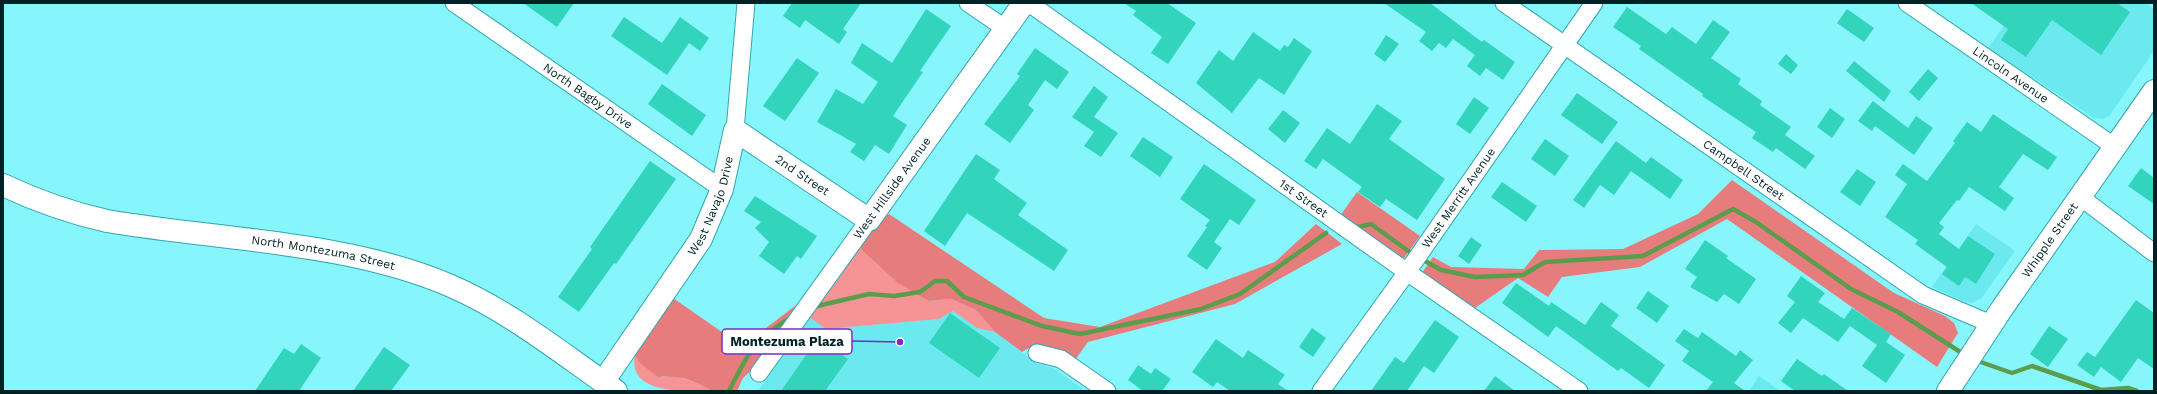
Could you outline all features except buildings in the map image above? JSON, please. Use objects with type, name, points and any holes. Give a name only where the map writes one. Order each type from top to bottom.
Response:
[{"type":"main road","name":"West Hillside Avenue","points":[[869,220],[1024,3]]},
{"type":"main road","name":"Whipple Street","points":[[1948,391],[1991,324],[2079,196],[2154,91]]},
{"type":"main road","name":"West Navajo Drive","points":[[605,388],[701,239],[722,189],[735,130]]},
{"type":"main road","name":"2nd Street","points":[[735,130],[869,220]]},
{"type":"main road","name":"North Montezuma Street","points":[[3,185],[32,199],[82,216],[107,222],[279,244],[382,262],[450,286],[515,319],[605,388]]},
{"type":"street","name":"North Bagby Drive","points":[[454,3],[722,189]]},
{"type":"street","name":"West Navajo Drive","points":[[735,130],[746,3]]},
{"type":"street","points":[[968,3],[1006,28]]},
{"type":"street","name":"1st Street","points":[[1029,3],[1579,391]]},
{"type":"street","name":"Campbell Street","points":[[1504,3],[1563,46],[1923,295],[1991,324]]},
{"type":"street","name":"West Merritt Avenue","points":[[1322,391],[1409,270],[1594,3]]},
{"type":"street","name":"Lincoln Avenue","points":[[1907,3],[2114,147]]},
{"type":"street","points":[[2079,196],[2154,253]]},
{"type":"street","name":"West Hillside Avenue","points":[[759,373],[869,220]]},
{"type":"street","points":[[1037,353],[1062,359],[1107,391]]},
{"type":"shaded area","points":[[2020,3],[2146,3],[2154,9],[2154,51],[2110,115],[2104,119],[2094,118],[1988,48]]},
{"type":"shaded area","points":[[1732,180],[1894,293],[1945,316],[1954,323],[1958,333],[1937,367],[1727,219],[1640,267],[1562,277],[1548,297],[1518,278],[1475,308],[1421,274],[1433,257],[1451,267],[1524,269],[1539,250],[1623,249],[1698,214]]},
{"type":"shaded area","points":[[1357,192],[1420,236],[1402,261],[1340,216]]},
{"type":"shaded area","points":[[889,214],[1044,318],[1100,327],[1275,262],[1316,224],[1342,244],[1235,304],[1088,342],[1075,360],[1048,348],[1028,348],[1022,352],[995,332],[976,310],[951,299],[929,301],[898,283],[862,250],[861,239],[872,225]]},
{"type":"shaded area","points":[[1976,224],[2015,251],[1981,299],[1972,303],[1963,301],[1932,287]]},
{"type":"shaded area","points":[[861,239],[929,301],[951,299],[976,310],[995,332],[977,328],[953,311],[939,319],[826,329],[809,317]]},
{"type":"shaded area","points":[[673,298],[742,346],[803,300],[754,368],[743,378],[737,391],[714,392],[686,379],[658,377],[640,363],[635,354]]},
{"type":"shaded area","points":[[953,311],[977,328],[995,332],[1036,363],[1053,368],[1086,391],[758,391],[809,317],[826,329],[939,319]]},
{"type":"shaded area","points":[[635,354],[658,377],[674,376],[700,383],[712,391],[671,390],[658,388],[647,383],[639,377],[635,367]]},
{"type":"shaded area","points":[[1759,376],[1780,391],[1749,391]]},
{"type":"waterway","points":[[1358,227],[1371,224],[1411,253],[1441,270],[1475,277],[1523,275],[1545,262],[1643,256],[1733,209],[1756,222],[1851,289],[1898,312],[1965,355]]},
{"type":"waterway","points":[[813,307],[869,294],[894,296],[920,292],[935,281],[947,281],[964,297],[1042,326],[1080,334],[1201,309],[1240,294],[1326,233]]},
{"type":"waterway","points":[[729,391],[753,348],[769,332],[792,317]]},
{"type":"waterway","points":[[1975,360],[2012,373],[2032,366],[2101,390],[2128,388],[2137,391]]},
{"type":"place","name":"Montezuma Plaza","points":[[900,342]]}]
